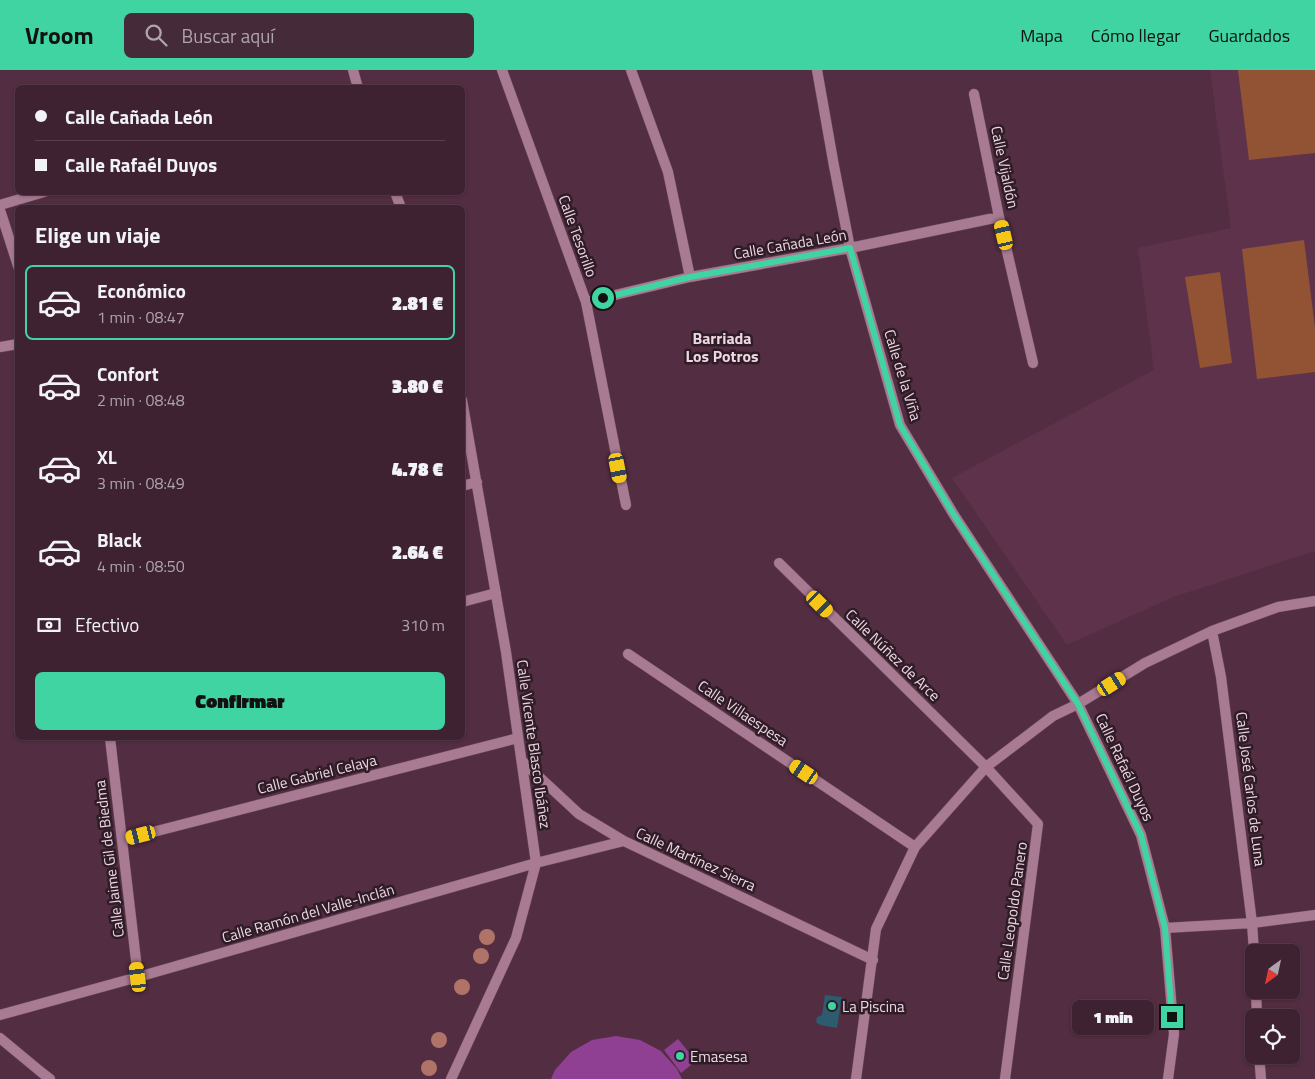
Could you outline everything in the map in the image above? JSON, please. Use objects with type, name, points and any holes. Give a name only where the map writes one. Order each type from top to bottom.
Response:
[{"type":"street","points":[[353,70],[357,85]]},
{"type":"street","name":"Calle Tesorillo","points":[[502,70],[586,302],[626,505]]},
{"type":"street","points":[[631,70],[668,172],[690,277]]},
{"type":"street","name":"Calle de la Viña","points":[[817,70],[850,248],[900,425],[954,515],[1078,704]]},
{"type":"street","name":"Calle Vijaldón","points":[[974,94],[999,217],[1033,363]]},
{"type":"street","points":[[0,205],[34,195]]},
{"type":"street","points":[[0,210],[15,257]]},
{"type":"street","name":"Calle Cañada León","points":[[586,302],[690,277],[850,248],[999,217]]},
{"type":"street","points":[[0,347],[15,344]]},
{"type":"street","name":"Calle Vicente Blasco Ibáñez","points":[[451,1079],[516,938],[536,863],[506,652],[465,416]]},
{"type":"street","points":[[465,485],[477,482]]},
{"type":"street","name":"Calle Núñez de Arce","points":[[779,563],[986,767]]},
{"type":"street","points":[[465,601],[496,593]]},
{"type":"street","points":[[856,1079],[876,929],[915,848],[986,767],[1053,716],[1078,704],[1145,663],[1212,631],[1278,608],[1315,601]]},
{"type":"street","name":"Calle José Carlos de Luna","points":[[1212,631],[1221,677],[1253,944]]},
{"type":"street","name":"Calle Villaespesa","points":[[628,654],[915,848]]},
{"type":"street","name":"Calle Rafaél Duyos","points":[[1078,704],[1141,835],[1165,928],[1174,1034],[1168,1079]]},
{"type":"street","name":"Calle Gabriel Celaya","points":[[122,840],[518,738]]},
{"type":"street","name":"Calle Jaime Gil de Biedma","points":[[110,740],[138,977]]},
{"type":"street","name":"Calle Martínez Sierra","points":[[522,761],[579,814],[624,841],[873,960]]},
{"type":"street","name":"Calle Leopoldo Panero","points":[[986,767],[1038,824],[1005,1079]]},
{"type":"street","name":"Calle Ramón del Valle-Inclán","points":[[0,1015],[536,863],[624,841]]},
{"type":"street","points":[[1165,928],[1252,923],[1315,915]]},
{"type":"street","points":[[0,1038],[50,1079]]},
{"type":"street","points":[[1260,1064],[1261,1079]]},
{"type":"shaded area","points":[[1210,70],[1315,70],[1315,551],[1173,597],[1067,645],[952,478],[1154,370],[1138,248],[1231,228]]},
{"type":"shaded area","points":[[1238,70],[1315,70],[1315,153],[1249,160]]},
{"type":"shaded area","points":[[1304,240],[1315,328],[1315,372],[1257,379],[1242,249]]},
{"type":"shaded area","points":[[1220,272],[1232,363],[1200,368],[1185,277]]},
{"type":"water","name":"La Piscina","points":[[825,995],[842,997],[837,1028],[820,1025],[816,1022],[817,1017],[822,1015]]},
{"type":"building","points":[[616,1036],[640,1040],[661,1051],[677,1069],[682,1079],[551,1079],[555,1070],[571,1052],[592,1040]]},
{"type":"building","name":"Emasesa","points":[[678,1039],[696,1061],[681,1073],[664,1050]]},
{"type":"place","name":"La Piscina","points":[[832,1006]]},
{"type":"place","name":"Emasesa","points":[[680,1056]]},
{"type":"district","name":"Barriada Los Potros","points":[[722,347]]},
{"type":"route","points":[[603,298],[690,277],[850,248],[900,425],[954,515],[1078,704],[1141,835],[1165,928],[1172,1017]]}]
